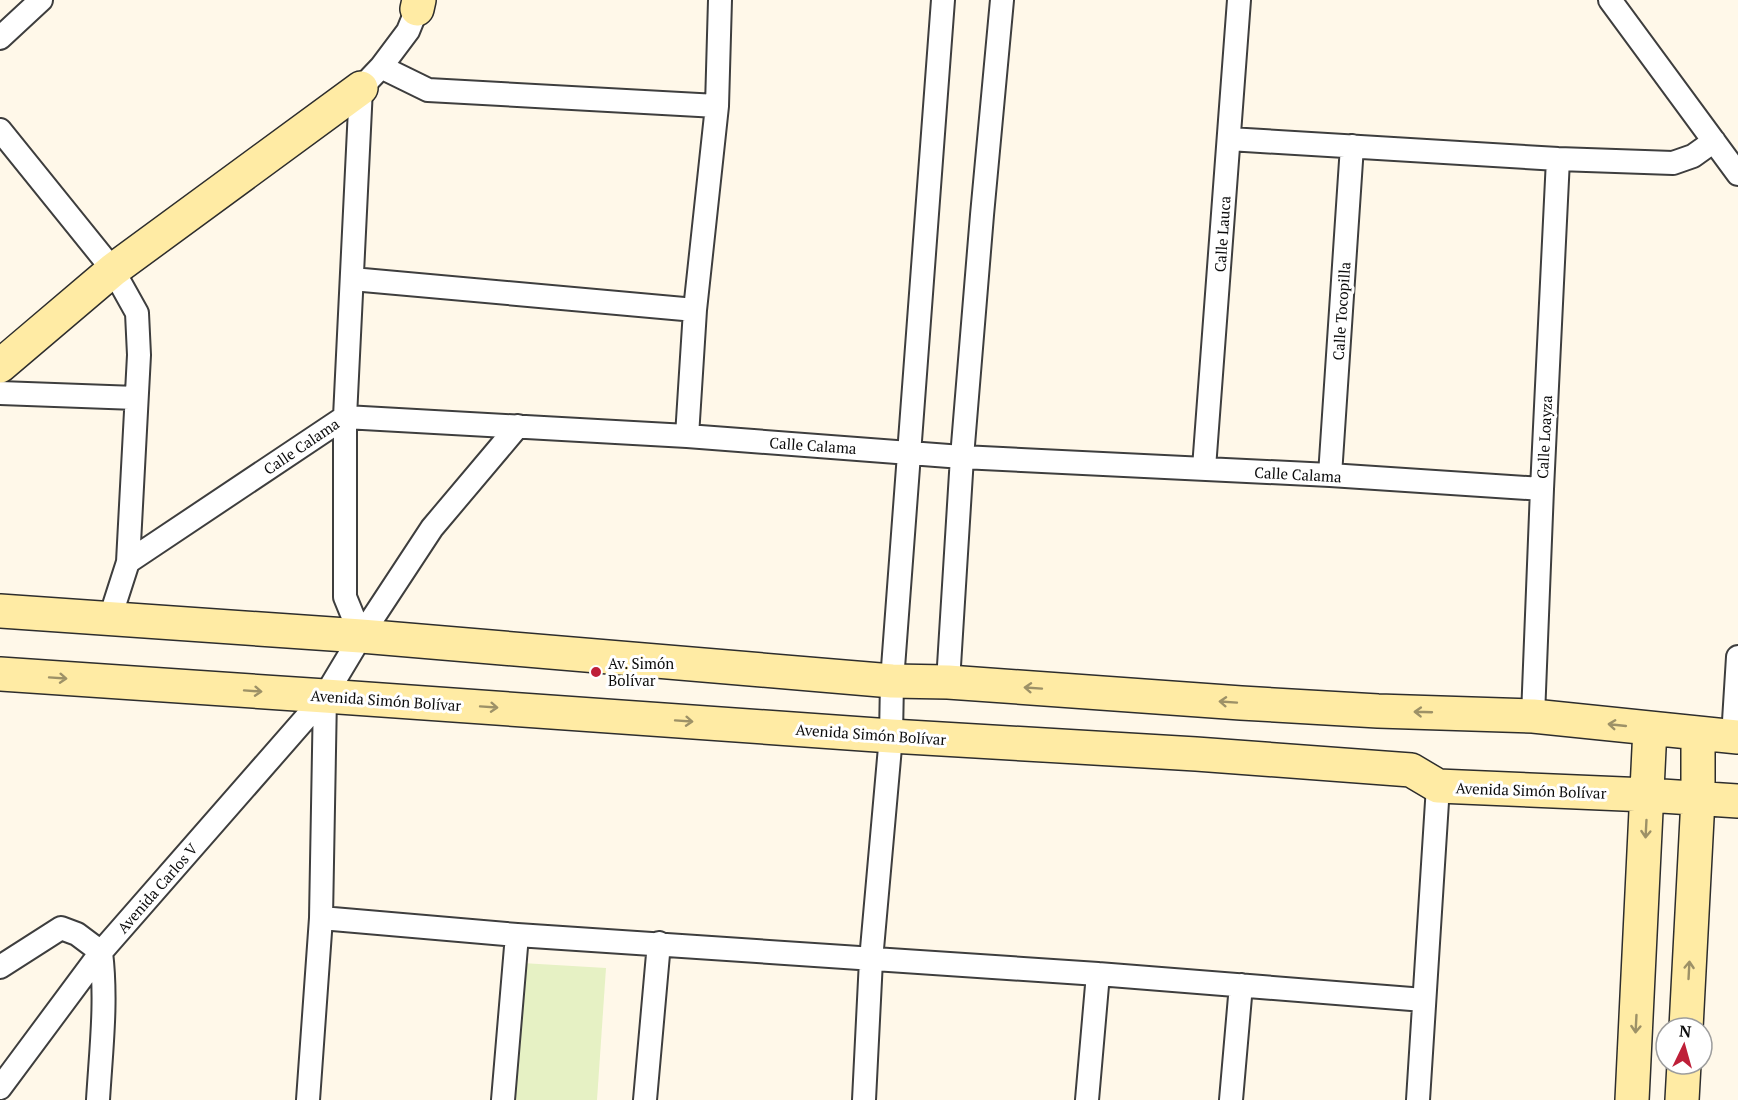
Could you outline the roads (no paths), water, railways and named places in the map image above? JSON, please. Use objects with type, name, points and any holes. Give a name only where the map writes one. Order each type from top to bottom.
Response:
[{"type":"street","points":[[0,38],[41,0]]},
{"type":"street","points":[[687,436],[695,310],[717,106],[720,0]]},
{"type":"street","points":[[864,1100],[871,960],[891,736],[892,681],[943,0]]},
{"type":"street","points":[[948,682],[962,457],[1002,0]]},
{"type":"street","name":"Calle Lauca","points":[[1204,468],[1239,0]]},
{"type":"street","points":[[1610,0],[1738,174]]},
{"type":"street","points":[[0,366],[113,270],[371,77],[408,31],[418,5]]},
{"type":"street","points":[[371,77],[428,90],[717,106]]},
{"type":"street","points":[[361,636],[345,597],[345,417],[352,279],[371,77]]},
{"type":"street","points":[[0,130],[113,270],[137,314],[139,355],[128,562],[110,618]]},
{"type":"street","points":[[1229,139],[1558,159],[1673,163],[1693,156],[1714,141]]},
{"type":"street","name":"Calle Tocopilla","points":[[1330,475],[1352,146]]},
{"type":"street","name":"Calle Loayza","points":[[1533,716],[1558,159]]},
{"type":"street","points":[[352,279],[695,310]]},
{"type":"street","points":[[0,393],[136,398]]},
{"type":"street","name":"Calle Calama","points":[[128,562],[345,417],[687,436],[962,457],[1204,468],[1542,489]]},
{"type":"street","name":"Avenida Carlos V","points":[[0,1088],[101,952],[325,696],[361,636],[432,528],[518,426]]},
{"type":"street","points":[[0,611],[361,636],[892,681],[948,682],[1264,705],[1533,716],[1736,737],[1738,657]]},
{"type":"street","name":"Avenida Simón Bolívar","points":[[2,676],[891,736],[1196,754],[1411,770],[1438,786],[1738,801]]},
{"type":"street","points":[[308,1100],[321,918],[325,696]]},
{"type":"street","points":[[1632,1100],[1650,729]]},
{"type":"street","points":[[1687,1016],[1698,799],[1698,733]]},
{"type":"street","points":[[1418,1100],[1438,786]]},
{"type":"street","points":[[321,918],[517,935],[1098,974],[1424,1000]]},
{"type":"street","points":[[0,967],[61,928],[77,934],[101,952],[104,1010],[98,1100]]},
{"type":"street","points":[[503,1100],[517,935]]},
{"type":"street","points":[[645,1100],[659,943]]},
{"type":"street","points":[[1087,1100],[1098,974]]},
{"type":"street","points":[[1231,1100],[1241,986]]},
{"type":"street","points":[[1682,1100],[1683,1076]]},
{"type":"place","name":"Av. Simón Bolívar","points":[[596,672]]}]
